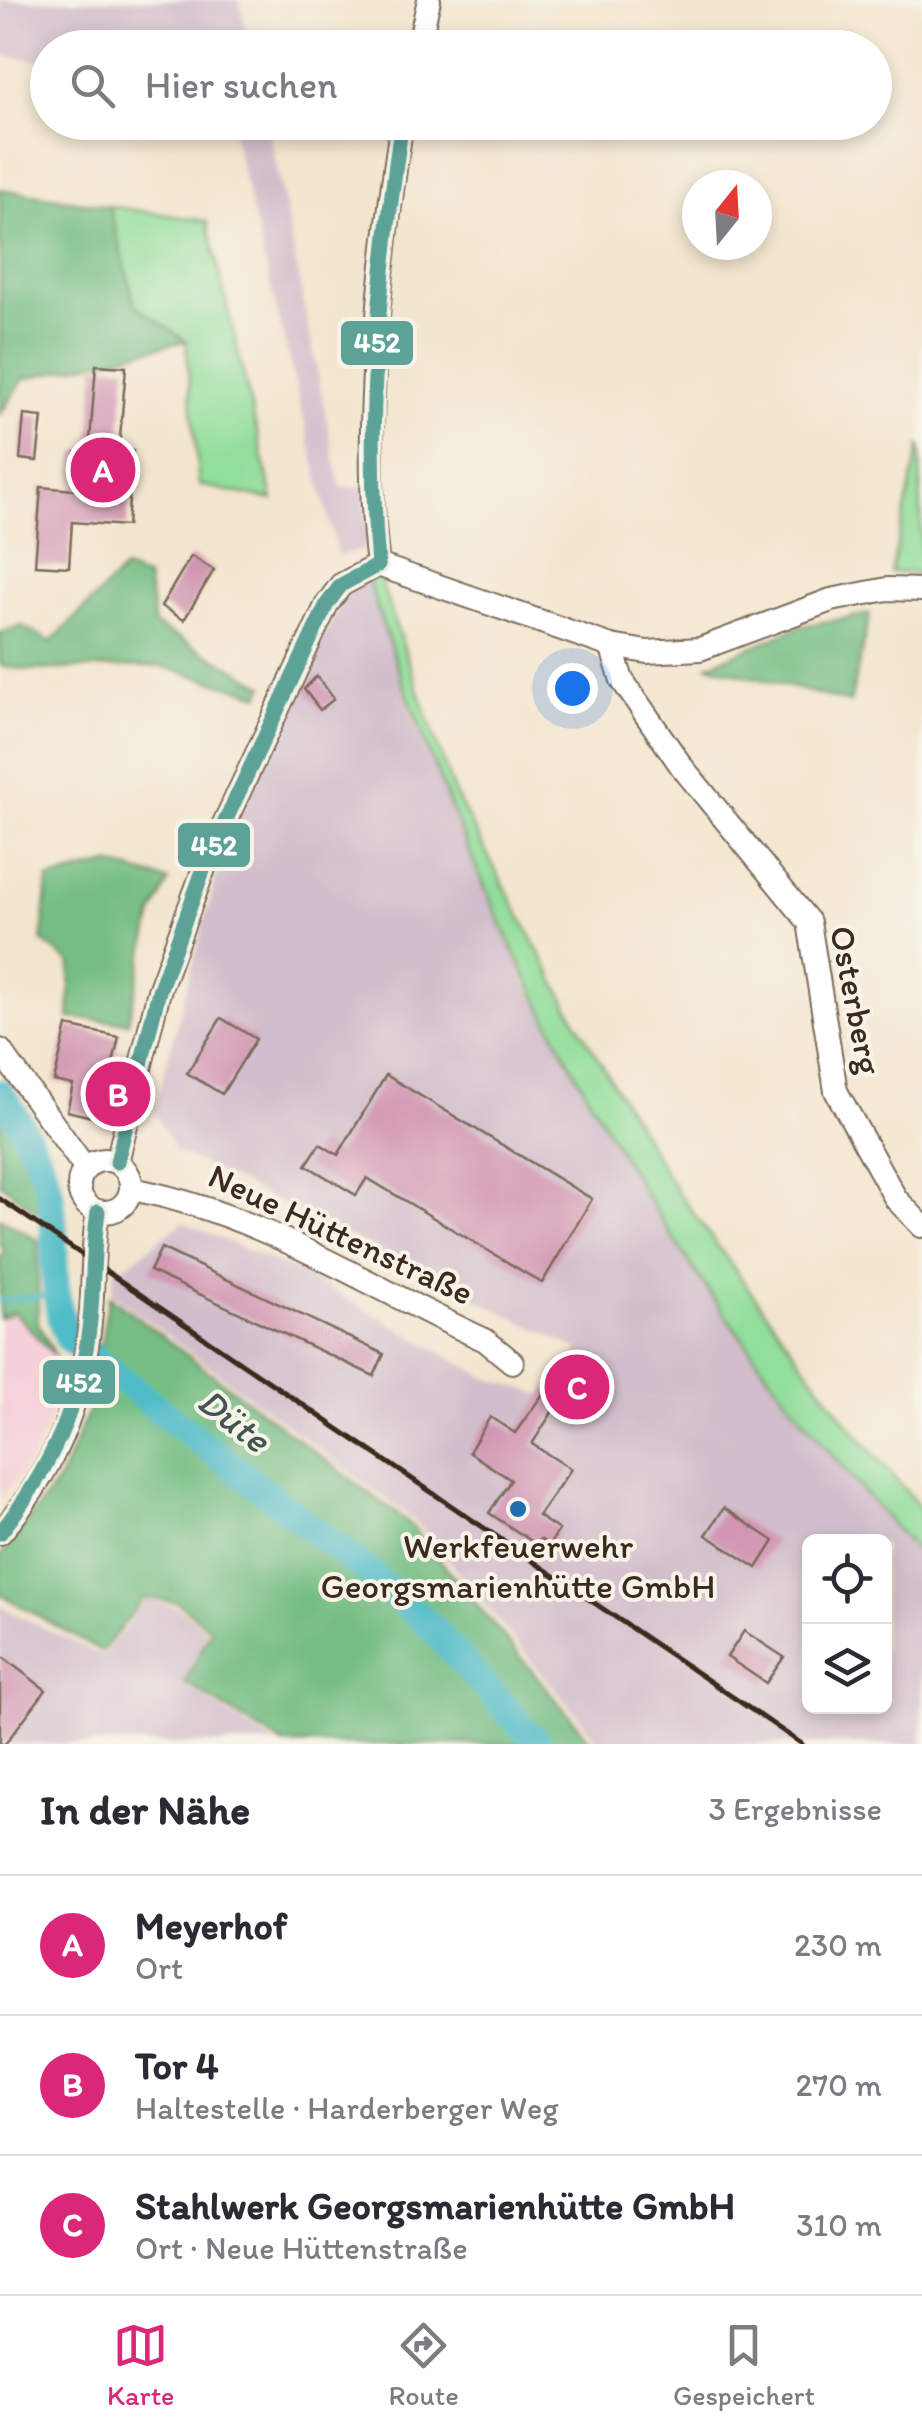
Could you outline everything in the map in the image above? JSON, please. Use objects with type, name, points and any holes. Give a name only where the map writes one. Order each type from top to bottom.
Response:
[{"type":"street","points":[[422,30],[430,0]]},
{"type":"street","points":[[378,565],[373,497],[377,344],[389,206],[399,140]]},
{"type":"street","points":[[117,1162],[159,991],[207,860],[326,604],[341,584],[378,565],[612,646],[648,652],[700,649],[831,600],[887,589],[922,590]]},
{"type":"street","name":"Osterberg","points":[[612,646],[622,680],[682,767],[809,922],[836,1091],[896,1198],[922,1226]]},
{"type":"street","points":[[0,1050],[85,1168],[79,1194],[98,1212]]},
{"type":"street","points":[[85,1168],[100,1160],[117,1162],[129,1174],[131,1189],[122,1206],[98,1212]]},
{"type":"street","name":"Neue Hüttenstraße","points":[[131,1189],[185,1198],[298,1246],[485,1340],[512,1362]]},
{"type":"street","points":[[0,1534],[46,1470],[83,1372],[98,1212]]},
{"type":"shaded area","points":[[0,0],[239,0],[246,30],[30,30],[30,59],[0,56]]},
{"type":"shaded area","points":[[234,140],[271,140],[340,487],[364,487],[368,540],[363,549],[338,556]]},
{"type":"shaded area","points":[[367,578],[415,723],[528,987],[658,1215],[756,1358],[869,1499],[922,1557],[922,1744],[601,1744],[414,1520],[111,1293],[116,1264],[123,1268],[183,1222],[305,1275],[487,1378],[548,1396],[579,1350],[174,1150],[154,1111],[226,840],[348,591]]},
{"type":"shaded area","points":[[13,1311],[63,1365],[63,1392],[32,1460],[0,1498],[0,1318]]},
{"type":"shaded area","points":[[146,1600],[177,1607],[207,1630],[183,1685],[275,1744],[0,1744],[0,1606],[103,1657]]},
{"type":"green space","points":[[0,189],[109,206],[135,305],[186,341],[24,379],[0,414]]},
{"type":"green space","points":[[109,206],[207,221],[273,500],[199,485],[186,342],[135,305]]},
{"type":"green space","points":[[920,444],[922,574],[891,572]]},
{"type":"green space","points":[[124,569],[147,578],[155,625],[265,686],[260,695],[161,666],[29,670],[0,666],[0,633],[22,626],[51,642]]},
{"type":"green space","points":[[379,577],[453,790],[575,1019],[672,1184],[845,1420],[922,1510],[922,1557],[826,1447],[739,1334],[660,1218],[589,1099],[525,975],[468,848],[415,716],[367,578]]},
{"type":"green space","points":[[870,614],[850,703],[708,665],[801,626]]},
{"type":"green space","points":[[109,864],[169,881],[153,914],[128,1022],[69,1018],[71,963],[42,941],[48,880]]},
{"type":"green space","points":[[0,1107],[38,1183],[40,1214],[0,1183]]},
{"type":"green space","points":[[0,1218],[38,1240],[38,1323],[56,1357],[14,1312],[0,1318],[0,1257],[5,1253],[0,1244]]},
{"type":"green space","points":[[109,1296],[410,1524],[593,1744],[283,1744],[185,1683],[211,1629],[177,1602],[144,1598],[102,1652],[0,1594],[0,1557],[60,1478],[89,1410]]},
{"type":"building","points":[[96,365],[126,367],[119,450],[133,451],[127,526],[72,522],[69,567],[35,565],[41,487],[74,490],[76,452],[89,453]]},
{"type":"building","points":[[24,415],[42,417],[37,461],[20,459]]},
{"type":"building","points":[[191,556],[214,570],[184,620],[161,606]]},
{"type":"building","points":[[317,676],[334,699],[320,710],[304,689]]},
{"type":"building","points":[[221,1018],[256,1039],[222,1094],[187,1073]]},
{"type":"building","points":[[67,1026],[119,1037],[100,1119],[67,1111],[73,1085],[54,1081]]},
{"type":"building","points":[[386,1075],[592,1199],[542,1283],[367,1178],[356,1195],[306,1165],[320,1144],[338,1155]]},
{"type":"building","points":[[161,1248],[384,1354],[374,1376],[150,1271]]},
{"type":"building","points":[[560,1370],[573,1379],[532,1444],[571,1469],[538,1516],[559,1530],[549,1545],[540,1539],[536,1544],[489,1513],[511,1480],[469,1452],[490,1417],[515,1433]]},
{"type":"building","points":[[724,1508],[774,1541],[757,1568],[706,1535]]},
{"type":"building","points":[[744,1631],[784,1657],[766,1683],[727,1657]]},
{"type":"building","points":[[0,1655],[46,1690],[5,1744],[0,1744]]},
{"type":"waterway","name":"Düte","points":[[0,1093],[31,1144],[49,1188],[58,1304],[68,1338],[374,1577],[426,1622],[538,1744]]},
{"type":"waterway","points":[[0,1301],[56,1294]]},
{"type":"railway","points":[[0,1199],[802,1744]]},
{"type":"transit line","name":"452","points":[[378,565],[374,398],[387,233],[400,140]]},
{"type":"transit line","name":"452","points":[[117,1162],[159,991],[207,860],[327,604],[341,585],[378,565]]},
{"type":"transit line","name":"452","points":[[0,1533],[33,1487],[70,1412],[89,1329],[98,1212]]},
{"type":"place","name":"Meyerhof","points":[[103,470]]},
{"type":"place","name":"Tor 4","points":[[118,1094]]},
{"type":"place","name":"Stahlwerk Georgsmarienhütte GmbH","points":[[577,1387]]},
{"type":"place","name":"Werkfeuerwehr Georgsmarienhütte GmbH","points":[[518,1509]]}]
